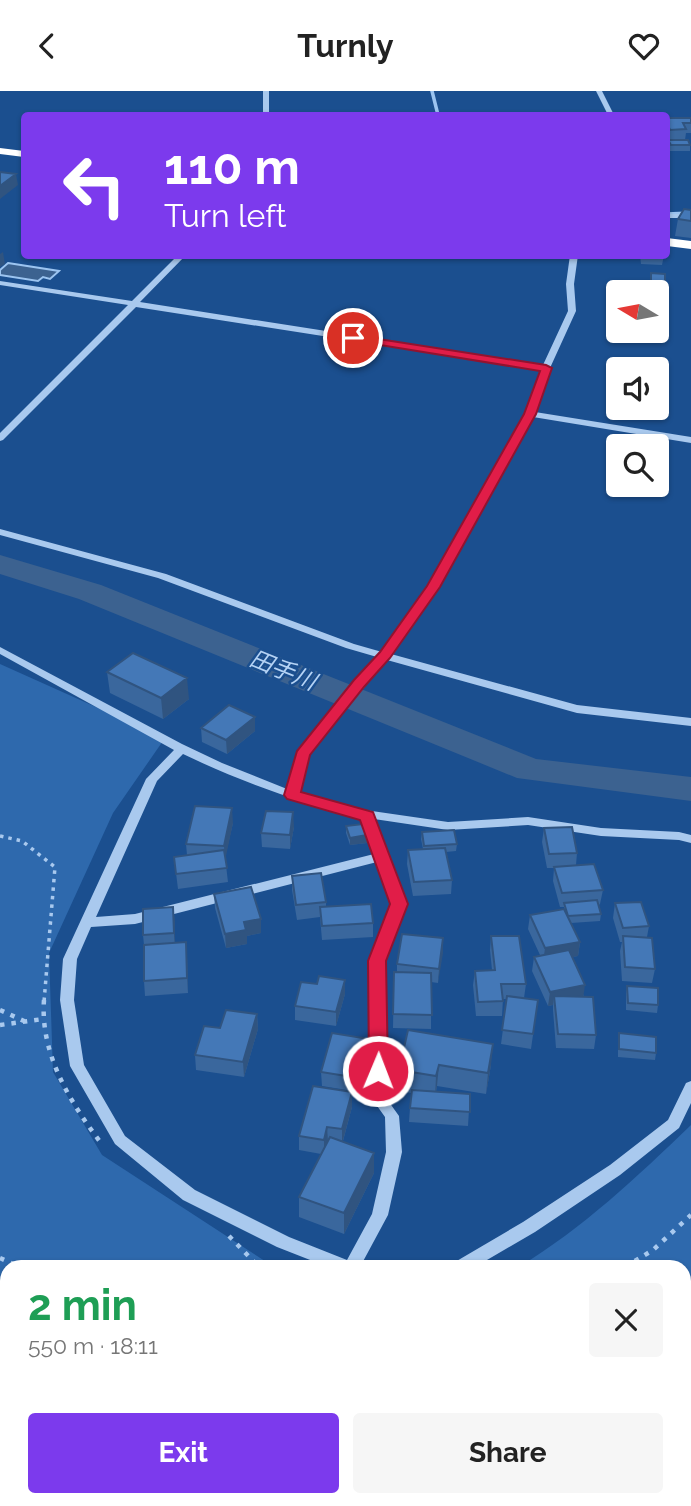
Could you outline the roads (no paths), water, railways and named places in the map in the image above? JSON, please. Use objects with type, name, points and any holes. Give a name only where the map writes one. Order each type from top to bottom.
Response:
[{"type":"highway","points":[[0,151],[21,154]]},
{"type":"highway","points":[[670,242],[691,245]]},
{"type":"street","points":[[266,91],[266,112]]},
{"type":"street","points":[[599,91],[610,112]]},
{"type":"street","points":[[670,216],[691,216]]},
{"type":"street","points":[[0,438],[179,259]]},
{"type":"street","points":[[292,795],[302,754],[385,655],[433,587],[530,414],[546,368],[572,311],[570,284],[574,259]]},
{"type":"street","points":[[0,283],[546,368]]},
{"type":"street","points":[[530,414],[691,440]]},
{"type":"street","points":[[0,532],[162,576],[339,642],[577,709],[691,722]]},
{"type":"street","points":[[0,650],[183,748],[258,784],[367,816],[399,904],[377,961],[377,1096],[391,1116],[394,1152],[380,1215],[356,1260]]},
{"type":"street","points":[[183,748],[152,779],[70,959],[66,1000],[77,1066],[120,1140],[189,1195],[283,1242],[328,1260]]},
{"type":"street","points":[[355,813],[448,826],[528,821],[601,832],[691,839]]},
{"type":"street","points":[[86,923],[135,919],[380,857]]},
{"type":"street","points":[[473,1260],[529,1227],[615,1170],[674,1124],[691,1087]]},
{"type":"waterway","points":[[432,91],[437,112]]},
{"type":"waterway","points":[[670,214],[691,213]]},
{"type":"waterway","name":"田手川","points":[[0,564],[90,592],[530,770],[691,789]]}]
